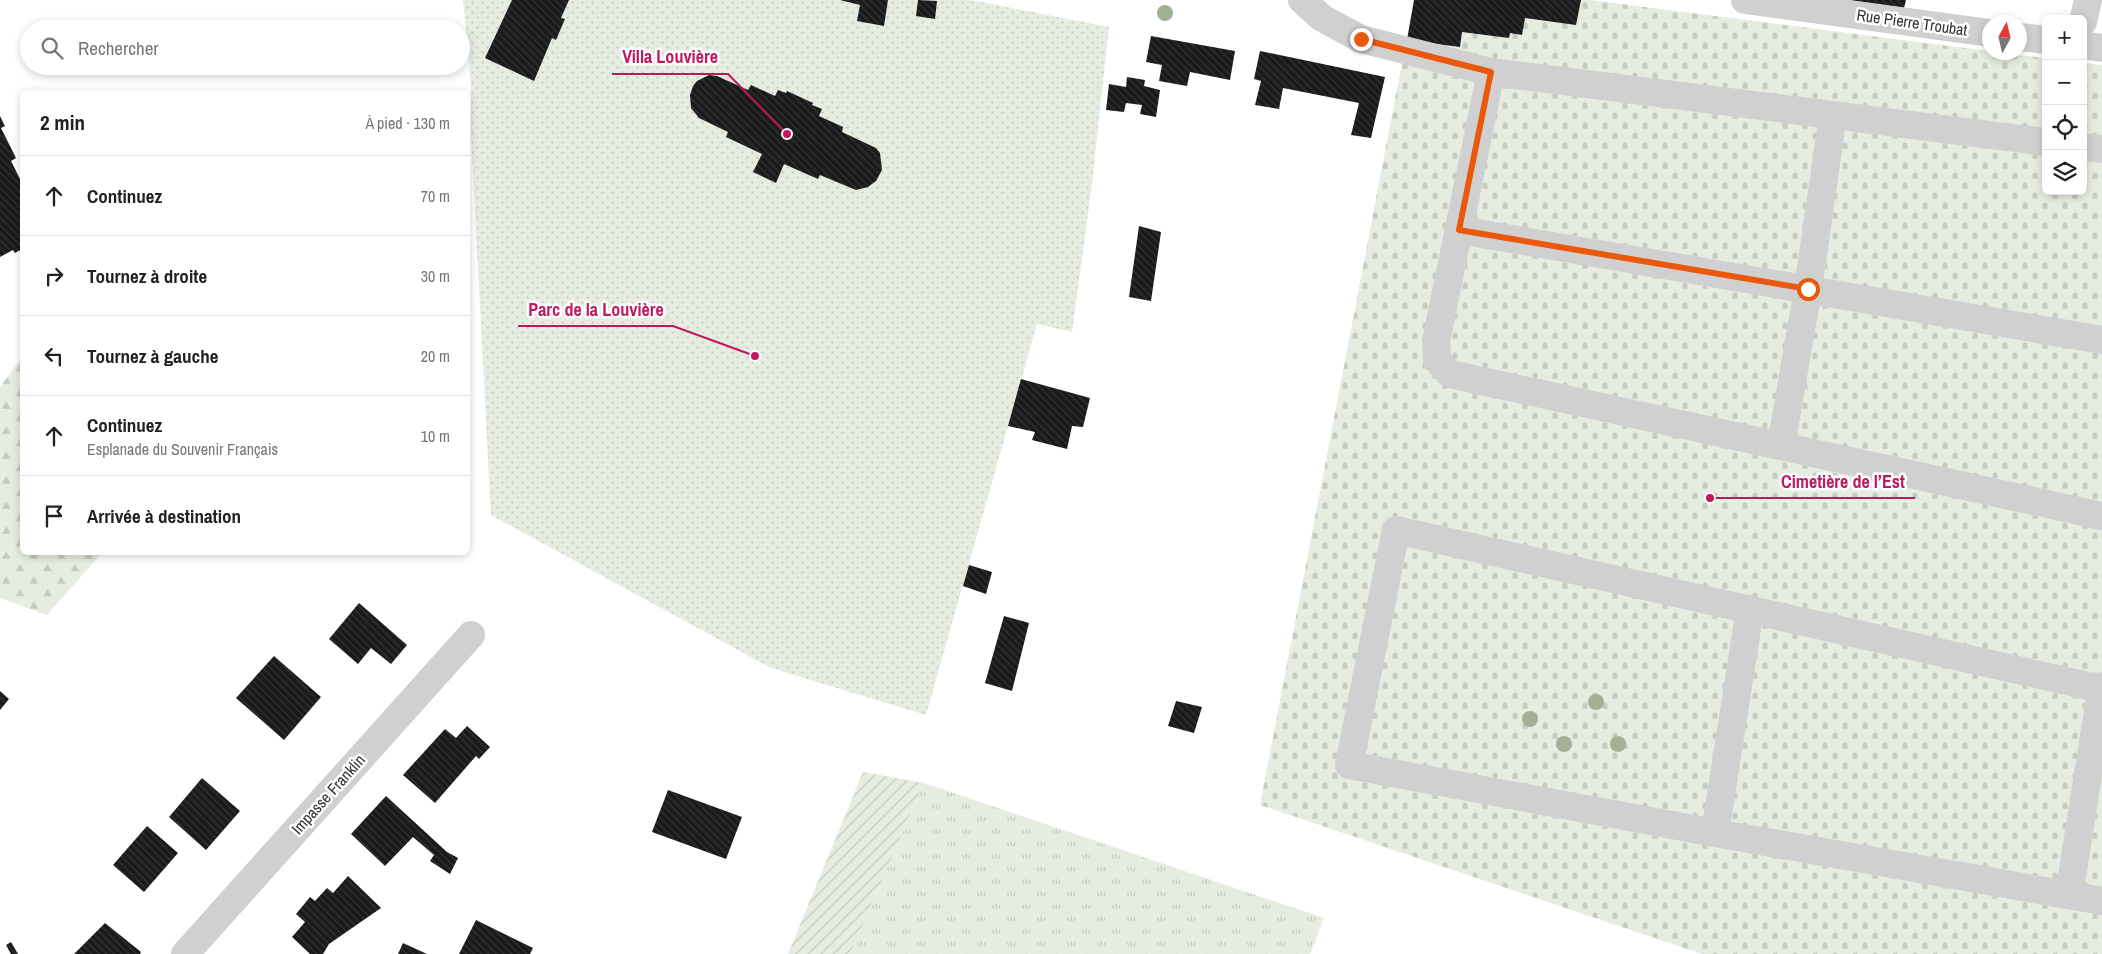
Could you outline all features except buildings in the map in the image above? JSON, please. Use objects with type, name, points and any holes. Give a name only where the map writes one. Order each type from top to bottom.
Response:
[{"type":"street","points":[[1302,0],[1322,18],[1361,39],[1491,72],[2042,141]]},
{"type":"street","points":[[2085,15],[2088,0]]},
{"type":"street","name":"Rue Pierre Troubat","points":[[1763,1],[1982,32]]},
{"type":"street","points":[[2027,38],[2042,40]]},
{"type":"street","points":[[2087,46],[2102,48]]},
{"type":"street","points":[[1491,72],[1436,341],[1437,360],[1450,374],[2102,516]]},
{"type":"street","points":[[1782,446],[1808,289],[1833,115]]},
{"type":"street","points":[[2087,147],[2102,149]]},
{"type":"street","points":[[1459,230],[2102,340]]},
{"type":"street","points":[[2069,895],[2102,688],[1396,530],[1349,765],[2102,901]]},
{"type":"street","points":[[1715,832],[1750,609]]},
{"type":"street","name":"Impasse Franklin","points":[[185,954],[471,635]]},
{"type":"green space","points":[[463,0],[971,0],[1109,27],[1091,192],[1072,332],[1037,324],[926,715],[771,668],[491,515],[471,136],[470,20],[465,20]]},
{"type":"green space","points":[[1414,0],[1590,0],[1982,50],[1982,60],[2027,60],[2027,56],[2042,58],[2042,195],[2087,195],[2087,63],[2102,65],[2102,954],[1702,954],[1260,805]]},
{"type":"green space","points":[[20,360],[20,555],[100,555],[47,615],[0,598],[0,387]]},
{"type":"green space","points":[[863,772],[924,783],[850,954],[788,954]]},
{"type":"green space","points":[[924,783],[1324,918],[1310,954],[850,954]]},
{"type":"place","name":"Villa Louvière","points":[[787,134]]},
{"type":"place","name":"Parc de la Louvière","points":[[755,356]]},
{"type":"place","name":"Cimetière de l’Est","points":[[1710,498]]},
{"type":"route","points":[[1361,39],[1491,72],[1459,230],[1808,289]]}]
